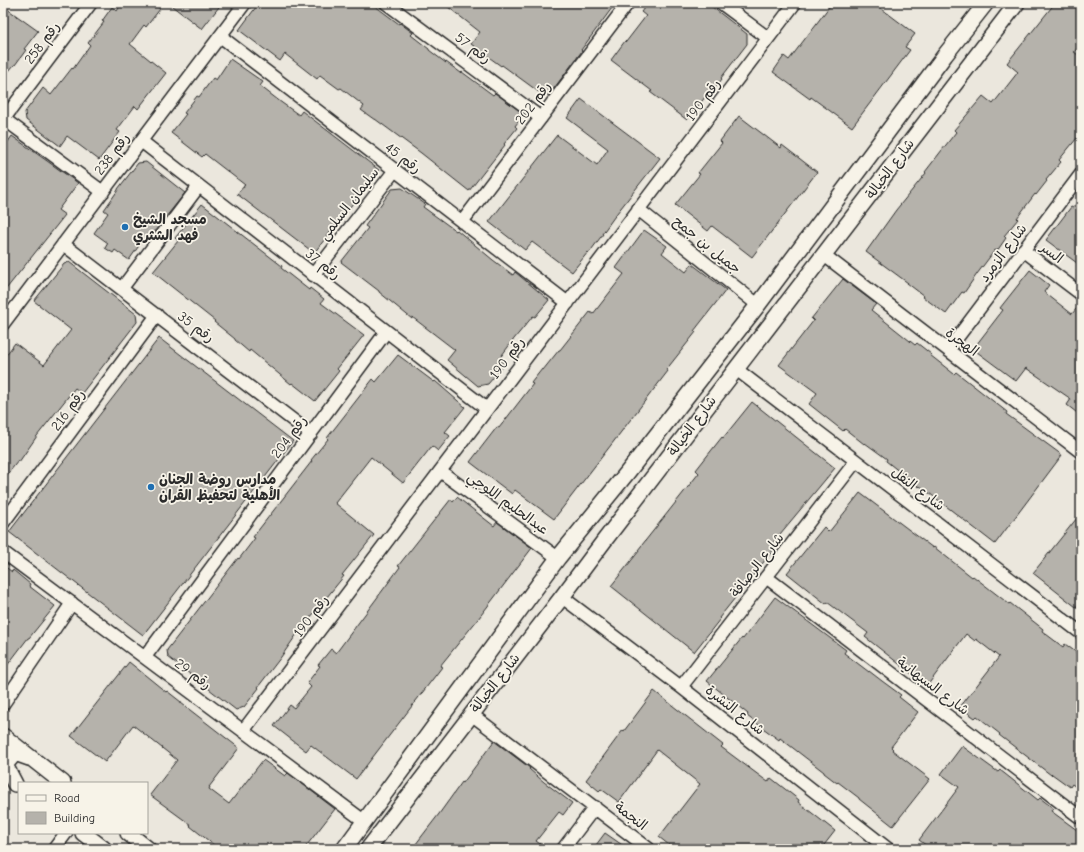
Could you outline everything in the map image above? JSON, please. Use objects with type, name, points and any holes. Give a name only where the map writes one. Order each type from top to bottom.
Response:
[{"type":"street","name":"رقم 258","points":[[4,119],[91,3]]},
{"type":"street","name":"رقم 238","points":[[3,324],[245,3]]},
{"type":"street","name":"رقم 57","points":[[386,3],[541,118]]},
{"type":"street","points":[[721,3],[768,38]]},
{"type":"street","name":"رقم 190","points":[[243,731],[795,3]]},
{"type":"street","name":"شارع الخيالة","points":[[344,849],[558,558],[758,305],[945,55],[986,3]]},
{"type":"street","name":"شارع الخيالة","points":[[368,849],[1017,3]]},
{"type":"street","name":"رقم 202","points":[[462,222],[626,4]]},
{"type":"street","name":"رقم 45","points":[[220,36],[568,303]]},
{"type":"street","points":[[4,119],[102,192]]},
{"type":"street","name":"رقم 37","points":[[141,141],[487,409]]},
{"type":"street","name":"سليمان السلمي","points":[[313,275],[395,170]]},
{"type":"street","name":"شارع الزمرد","points":[[948,350],[1081,174]]},
{"type":"street","points":[[122,288],[199,186]]},
{"type":"street","name":"جميل بن جمح","points":[[638,209],[758,305]]},
{"type":"street","name":"رقم 35","points":[[63,244],[311,434]]},
{"type":"street","name":"السر","points":[[1023,250],[1081,294]]},
{"type":"street","name":"الهجرة","points":[[824,255],[1081,452]]},
{"type":"street","name":"رقم 216","points":[[3,523],[157,315]]},
{"type":"street","name":"رقم 204","points":[[145,657],[386,332]]},
{"type":"street","name":"شارع النفل","points":[[736,369],[856,461],[1079,627]]},
{"type":"street","name":"شارع الرصافة","points":[[681,687],[856,461]]},
{"type":"street","name":"عبدالحليم اللوجي","points":[[440,472],[558,558]]},
{"type":"street","points":[[627,472],[623,485],[626,491],[632,495],[645,488]]},
{"type":"street","points":[[590,519],[606,510],[613,515],[613,526],[604,541]]},
{"type":"street","name":"رقم 29","points":[[3,552],[364,821]]},
{"type":"street","name":"شارع السبهانية","points":[[766,577],[1081,818]]},
{"type":"street","name":"شارع النشرة","points":[[562,597],[681,687],[888,849]]},
{"type":"street","points":[[3,704],[72,603]]},
{"type":"street","name":"النجمة","points":[[471,714],[649,849]]},
{"type":"street","points":[[5,743],[35,761],[62,782]]},
{"type":"street","points":[[12,783],[5,765],[15,753],[35,761]]},
{"type":"street","points":[[563,849],[595,807]]},
{"type":"street","points":[[54,849],[65,834]]},
{"type":"street","points":[[84,834],[104,849]]},
{"type":"street","points":[[129,834],[148,849]]},
{"type":"building","points":[[122,3],[152,3],[160,9],[146,27],[144,25],[130,44],[166,73],[138,109],[135,106],[117,130],[120,132],[99,160],[67,136],[60,146],[26,120],[25,112],[43,88],[51,95],[72,68],[73,69],[90,45],[88,43],[104,22],[102,21],[112,7],[117,11]]},
{"type":"building","points":[[168,3],[222,3],[202,29]]},
{"type":"building","points":[[259,3],[371,3],[413,33],[411,35],[446,63],[461,73],[462,72],[493,95],[495,93],[524,114],[515,126],[517,128],[504,144],[505,145],[469,191],[421,153],[361,110],[364,106],[341,88],[339,89],[320,75],[317,79],[285,54],[280,61],[239,30]]},
{"type":"building","points":[[443,3],[605,3],[612,8],[549,95],[543,95],[471,44],[480,32]]},
{"type":"building","points":[[648,3],[707,3],[747,34],[747,44],[708,97],[706,96],[687,120],[611,60],[646,16],[641,12]]},
{"type":"building","points":[[832,3],[874,3],[915,34],[905,47],[910,50],[852,127],[773,72],[784,56],[789,60]]},
{"type":"building","points":[[1055,3],[1081,3],[1081,44],[1074,52],[1081,57],[1081,141],[1077,138],[1059,160],[1061,162],[1004,236],[1006,238],[997,251],[995,250],[964,293],[962,292],[946,314],[923,297],[924,296],[908,283],[866,252],[956,132],[954,130],[983,96],[993,104],[1018,72],[1007,63]]},
{"type":"building","points":[[3,6],[38,31],[24,49],[26,50],[15,65],[3,78]]},
{"type":"building","points":[[230,59],[263,82],[260,86],[282,103],[299,115],[302,111],[379,170],[314,253],[237,194],[245,185],[205,154],[202,157],[171,133],[186,114],[184,113],[197,96],[199,97],[213,78],[216,80]]},
{"type":"building","points":[[581,99],[660,158],[617,213],[589,253],[588,252],[572,272],[532,242],[525,250],[489,222],[557,135],[597,165],[608,149],[567,118]]},
{"type":"building","points":[[739,116],[781,148],[782,145],[817,172],[752,257],[712,226],[708,231],[675,205],[700,174],[698,173],[722,143],[720,141]]},
{"type":"building","points":[[12,136],[78,183],[58,210],[65,215],[3,293],[3,149]]},
{"type":"building","points":[[146,162],[185,193],[146,242],[143,240],[129,260],[115,250],[113,253],[105,248],[108,243],[94,233],[108,213],[104,210],[118,189],[138,163]]},
{"type":"building","points":[[402,188],[425,204],[423,207],[456,231],[457,230],[513,275],[515,272],[549,300],[535,317],[533,316],[499,359],[505,364],[488,384],[478,386],[447,360],[455,350],[412,317],[412,319],[341,262],[368,228],[365,226],[392,189]]},
{"type":"building","points":[[1081,197],[1081,266],[1046,240],[1071,207],[1073,208]]},
{"type":"building","points":[[202,204],[282,266],[281,268],[309,290],[310,288],[324,299],[321,303],[364,335],[337,369],[339,371],[315,401],[292,383],[291,384],[250,350],[249,352],[214,322],[215,321],[153,272],[178,241],[175,238]]},
{"type":"building","points":[[644,230],[667,246],[662,253],[686,272],[692,264],[726,290],[666,370],[668,371],[554,519],[515,490],[512,494],[470,462],[497,427],[499,428],[533,384],[531,383],[542,369],[543,370],[560,350],[590,312],[593,314],[624,274],[616,268]]},
{"type":"building","points":[[69,262],[136,314],[137,322],[82,393],[75,388],[37,436],[19,462],[18,461],[3,480],[3,359],[15,343],[44,365],[71,330],[34,301],[64,264]]},
{"type":"building","points":[[1030,270],[1049,285],[1044,292],[1072,314],[1081,303],[1081,416],[1067,405],[1071,399],[1026,368],[1016,381],[973,349],[1003,310],[1000,308]]},
{"type":"building","points":[[843,279],[876,304],[871,310],[915,345],[917,343],[954,374],[956,372],[1007,412],[1006,414],[1062,455],[995,544],[920,486],[919,487],[886,461],[887,459],[845,429],[843,431],[809,404],[817,393],[779,365],[814,320],[811,319]]},
{"type":"building","name":"مدارس روضة الجنان الأهلية لتحفيظ القران","points":[[159,338],[293,441],[143,635],[9,532]]},
{"type":"building","points":[[398,355],[434,382],[435,381],[465,407],[445,432],[450,436],[438,451],[432,446],[403,483],[371,457],[335,503],[374,535],[342,575],[344,576],[297,634],[258,687],[259,688],[244,707],[236,710],[168,657],[167,650],[255,538],[253,537],[373,379],[376,382]]},
{"type":"building","points":[[752,402],[835,468],[770,546],[774,549],[694,652],[611,586],[699,473],[696,470]]},
{"type":"building","points":[[860,493],[972,577],[973,576],[1009,604],[1010,603],[1063,647],[1065,644],[1081,656],[1081,791],[1072,784],[1070,787],[1052,774],[1051,775],[977,716],[975,718],[960,707],[999,657],[976,639],[975,641],[966,634],[927,686],[865,637],[868,633],[827,602],[826,604],[787,573],[824,527],[829,532]]},
{"type":"building","points":[[457,497],[494,526],[497,522],[532,548],[440,666],[442,667],[356,779],[311,745],[306,751],[274,726],[290,705],[294,708],[311,687],[307,683],[320,666],[318,665],[331,649],[336,653],[400,567],[398,566],[451,499],[453,502]]},
{"type":"building","points":[[1081,513],[1081,601],[1076,607],[1033,573]]},
{"type":"building","points":[[3,565],[12,572],[13,570],[30,584],[29,586],[55,606],[3,671]]},
{"type":"building","points":[[775,597],[846,650],[844,653],[901,695],[899,697],[918,712],[891,747],[893,749],[892,750],[930,779],[893,826],[859,798],[838,782],[837,783],[780,738],[779,740],[747,716],[748,714],[707,681],[742,638],[743,639]]},
{"type":"building","points":[[129,662],[239,748],[209,787],[209,789],[229,804],[263,760],[285,776],[288,773],[335,809],[304,849],[219,849],[190,826],[191,825],[150,795],[177,760],[133,725],[105,762],[71,736]]},
{"type":"building","points":[[654,691],[723,745],[721,747],[768,782],[771,778],[799,800],[798,802],[835,831],[821,849],[674,849],[659,837],[700,784],[657,750],[619,802],[601,789],[599,791],[586,780]]},
{"type":"building","points":[[494,741],[530,768],[529,769],[544,782],[572,803],[563,815],[559,812],[536,841],[547,849],[412,849],[462,782],[463,783]]},
{"type":"building","points":[[962,746],[998,772],[1000,770],[1038,800],[1040,798],[1053,808],[1051,811],[1081,833],[1081,849],[931,849],[919,840],[959,787],[941,774]]},
{"type":"building","points":[[605,833],[628,849],[593,849]]},
{"type":"place","name":"مسجد الشيخ فهد الشثري","points":[[125,227]]},
{"type":"place","name":"مدارس روضة الجنان الأهلية لتحفيظ القران","points":[[151,487]]}]
